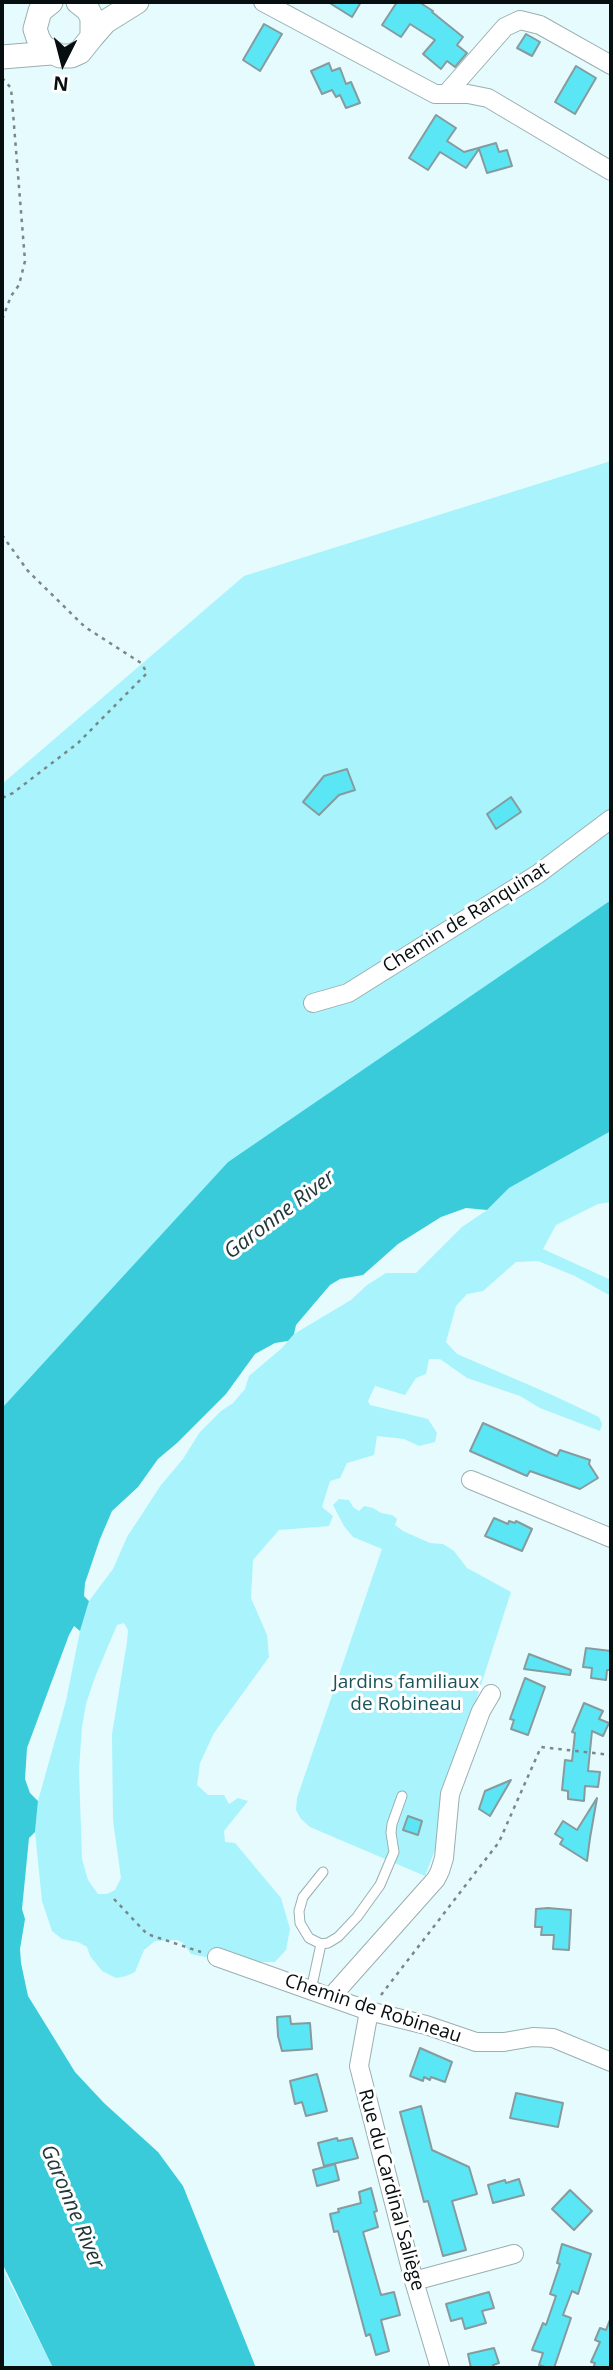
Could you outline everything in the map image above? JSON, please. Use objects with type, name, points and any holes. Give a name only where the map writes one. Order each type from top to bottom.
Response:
[{"type":"main road","points":[[78,2],[88,10],[92,18],[92,37]]},
{"type":"main road","points":[[41,9],[37,38],[51,53],[71,56],[80,52],[106,22],[137,2]]},
{"type":"main road","points":[[2,55],[26,32],[41,9]]},
{"type":"main road","points":[[2,55],[51,53]]},
{"type":"street","points":[[263,2],[435,94],[488,98],[611,171]]},
{"type":"street","points":[[447,93],[505,27],[520,20],[540,25],[611,65]]},
{"type":"street","name":"Chemin de Ranquinat","points":[[313,1003],[348,993],[360,986],[538,874],[611,819]]},
{"type":"street","points":[[471,1480],[611,1538]]},
{"type":"street","points":[[331,1997],[436,1879],[444,1858],[450,1794],[481,1711],[491,1693]]},
{"type":"street","name":"Chemin de Robineau","points":[[217,1957],[369,2011],[426,2025],[476,2042],[552,2038],[611,2062]]},
{"type":"street","name":"Rue du Cardinal Saliège","points":[[369,2011],[359,2066],[414,2281],[440,2368]]},
{"type":"street","points":[[414,2281],[514,2254]]},
{"type":"lane","points":[[323,1872],[303,1897],[299,1911],[300,1923],[309,1938],[321,1944],[338,1937],[357,1917],[380,1885],[394,1852],[391,1833],[402,1796]]},
{"type":"lane","points":[[311,1990],[321,1944]]},
{"type":"path","points":[[2,78],[11,88],[25,261],[19,285],[11,296],[2,320]]},
{"type":"path","points":[[2,535],[28,571],[85,627],[141,663],[147,673],[78,743],[13,793],[2,798]]},
{"type":"path","points":[[369,2011],[499,1842],[541,1747],[611,1755]]},
{"type":"path","points":[[114,1899],[147,1934],[217,1957]]},
{"type":"green space","points":[[611,461],[611,900],[228,1162],[2,1408],[2,784],[244,576]]},
{"type":"green space","points":[[611,1131],[611,1202],[598,1204],[556,1225],[543,1249],[611,1280],[611,1296],[575,1276],[538,1261],[516,1262],[483,1291],[467,1294],[456,1306],[446,1342],[457,1354],[599,1417],[602,1424],[600,1431],[540,1408],[520,1396],[467,1378],[440,1359],[429,1359],[426,1374],[416,1378],[405,1395],[375,1386],[368,1401],[370,1405],[428,1419],[437,1433],[435,1442],[419,1446],[404,1439],[377,1436],[374,1455],[347,1463],[340,1478],[330,1481],[322,1507],[333,1516],[329,1526],[279,1530],[253,1560],[251,1598],[267,1635],[269,1657],[214,1733],[200,1763],[197,1785],[208,1795],[224,1795],[229,1804],[238,1798],[248,1801],[224,1831],[225,1842],[235,1843],[281,1898],[290,1929],[286,1950],[275,1962],[255,1962],[226,1956],[205,1957],[191,1954],[183,1943],[177,1940],[155,1941],[144,1950],[135,1972],[116,1978],[102,1971],[90,1956],[87,1947],[62,1939],[52,1931],[42,1901],[35,1832],[38,1801],[66,1701],[89,1601],[113,1569],[127,1537],[161,1485],[183,1459],[200,1432],[245,1389],[249,1376],[294,1334],[351,1300],[367,1285],[386,1273],[416,1273],[462,1227],[487,1210],[509,1188]],"holes":[[[124,1623],[128,1630],[112,1734],[113,1820],[121,1878],[115,1890],[98,1894],[88,1880],[82,1859],[79,1770],[82,1727],[95,1677],[117,1625]]]},
{"type":"green space","name":"Jardins familiaux de Robineau","points":[[339,1499],[349,1500],[359,1511],[364,1506],[392,1515],[397,1519],[395,1525],[403,1531],[430,1543],[443,1544],[454,1551],[467,1568],[511,1592],[470,1719],[440,1837],[425,1876],[310,1827],[296,1810],[297,1798],[382,1549],[353,1537],[333,1505]]},
{"type":"green space","points":[[2,2263],[6,2275],[53,2368],[2,2368]]},
{"type":"water","name":"Garonne River","points":[[611,900],[611,1131],[509,1188],[487,1210],[466,1208],[441,1217],[398,1244],[363,1275],[340,1279],[330,1285],[296,1325],[294,1334],[288,1341],[275,1343],[255,1354],[226,1394],[158,1459],[138,1487],[112,1511],[100,1539],[85,1583],[84,1596],[89,1601],[80,1631],[74,1626],[69,1635],[27,1748],[25,1779],[30,1793],[38,1801],[35,1832],[29,1838],[22,1909],[25,1919],[20,1949],[21,1963],[28,1996],[75,2072],[104,2103],[158,2152],[183,2186],[256,2368],[53,2368],[2,2263],[2,1408],[228,1162]]},
{"type":"building","points":[[328,2],[361,2],[352,17]]},
{"type":"building","points":[[397,2],[419,2],[463,37],[457,45],[467,53],[455,67],[447,61],[441,69],[423,54],[435,40],[410,24],[401,37],[382,25]]},
{"type":"building","points":[[264,24],[282,34],[260,71],[243,60]]},
{"type":"building","points":[[526,34],[540,42],[532,56],[517,48]]},
{"type":"building","points":[[329,63],[332,71],[340,68],[346,84],[351,82],[360,103],[346,108],[340,95],[336,97],[332,90],[322,94],[311,71]]},
{"type":"building","points":[[576,66],[596,78],[575,114],[555,102]]},
{"type":"building","points":[[436,115],[456,128],[447,141],[464,152],[496,143],[499,152],[507,150],[512,166],[487,173],[479,149],[466,168],[440,152],[428,170],[409,158]]},
{"type":"building","points":[[347,769],[355,790],[339,795],[319,815],[303,802],[324,776]]},
{"type":"building","points":[[511,797],[521,812],[496,829],[487,814]]},
{"type":"building","points":[[483,1423],[557,1456],[560,1450],[590,1460],[589,1464],[598,1478],[580,1489],[530,1471],[527,1476],[470,1451]]},
{"type":"building","points":[[494,1518],[508,1524],[509,1521],[516,1521],[532,1529],[522,1551],[485,1536]]},
{"type":"building","points":[[586,1648],[611,1651],[611,1670],[607,1670],[606,1680],[591,1678],[592,1668],[583,1667]]},
{"type":"building","points":[[529,1654],[571,1670],[570,1675],[524,1669]]},
{"type":"building","points":[[525,1678],[545,1687],[528,1735],[511,1729],[514,1720],[510,1719]]},
{"type":"building","points":[[584,1703],[603,1711],[599,1719],[609,1723],[603,1736],[592,1731],[588,1771],[600,1772],[598,1787],[585,1786],[584,1801],[568,1799],[568,1791],[562,1790],[565,1760],[572,1761],[575,1733],[572,1732]]},
{"type":"building","points":[[511,1780],[490,1816],[479,1809],[485,1791]]},
{"type":"building","points":[[597,1798],[587,1861],[560,1844],[563,1839],[555,1834],[563,1821],[577,1830]]},
{"type":"building","points":[[408,1816],[422,1821],[418,1835],[403,1830]]},
{"type":"building","points":[[536,1909],[571,1910],[569,1950],[553,1949],[554,1935],[541,1935],[542,1927],[535,1927]]},
{"type":"building","points":[[290,2016],[291,2024],[310,2023],[312,2049],[282,2051],[277,2017]]},
{"type":"building","points":[[420,2048],[452,2062],[445,2082],[431,2077],[430,2080],[424,2077],[423,2081],[410,2076]]},
{"type":"building","points":[[317,2074],[327,2111],[306,2116],[302,2102],[295,2104],[290,2081]]},
{"type":"building","points":[[516,2093],[563,2103],[558,2127],[510,2118]]},
{"type":"building","points":[[421,2106],[432,2150],[469,2167],[477,2194],[452,2201],[466,2250],[443,2256],[428,2201],[424,2202],[400,2112]]},
{"type":"building","points":[[337,2138],[338,2141],[352,2138],[358,2158],[324,2166],[318,2143]]},
{"type":"building","points":[[335,2164],[339,2180],[317,2186],[313,2170]]},
{"type":"building","points":[[519,2179],[524,2195],[493,2203],[488,2185]]},
{"type":"building","points":[[371,2188],[378,2227],[363,2232],[381,2295],[394,2292],[400,2315],[381,2320],[389,2351],[376,2355],[370,2334],[366,2336],[338,2231],[334,2232],[330,2214],[361,2203],[359,2192]]},
{"type":"building","points":[[570,2190],[592,2211],[574,2230],[552,2209]]},
{"type":"building","points":[[562,2244],[591,2254],[578,2294],[572,2291],[563,2315],[571,2318],[554,2368],[548,2368],[539,2365],[543,2353],[532,2350],[543,2323],[546,2325],[556,2296],[550,2294],[560,2264],[557,2263]]},
{"type":"building","points":[[489,2292],[494,2308],[482,2311],[486,2323],[465,2329],[462,2318],[451,2321],[446,2304]]},
{"type":"building","points":[[611,2317],[611,2368],[593,2368],[595,2363],[591,2362],[600,2342],[595,2340],[600,2328],[606,2330]]},
{"type":"building","points":[[494,2348],[499,2363],[493,2365],[494,2368],[471,2368],[468,2354]]}]
